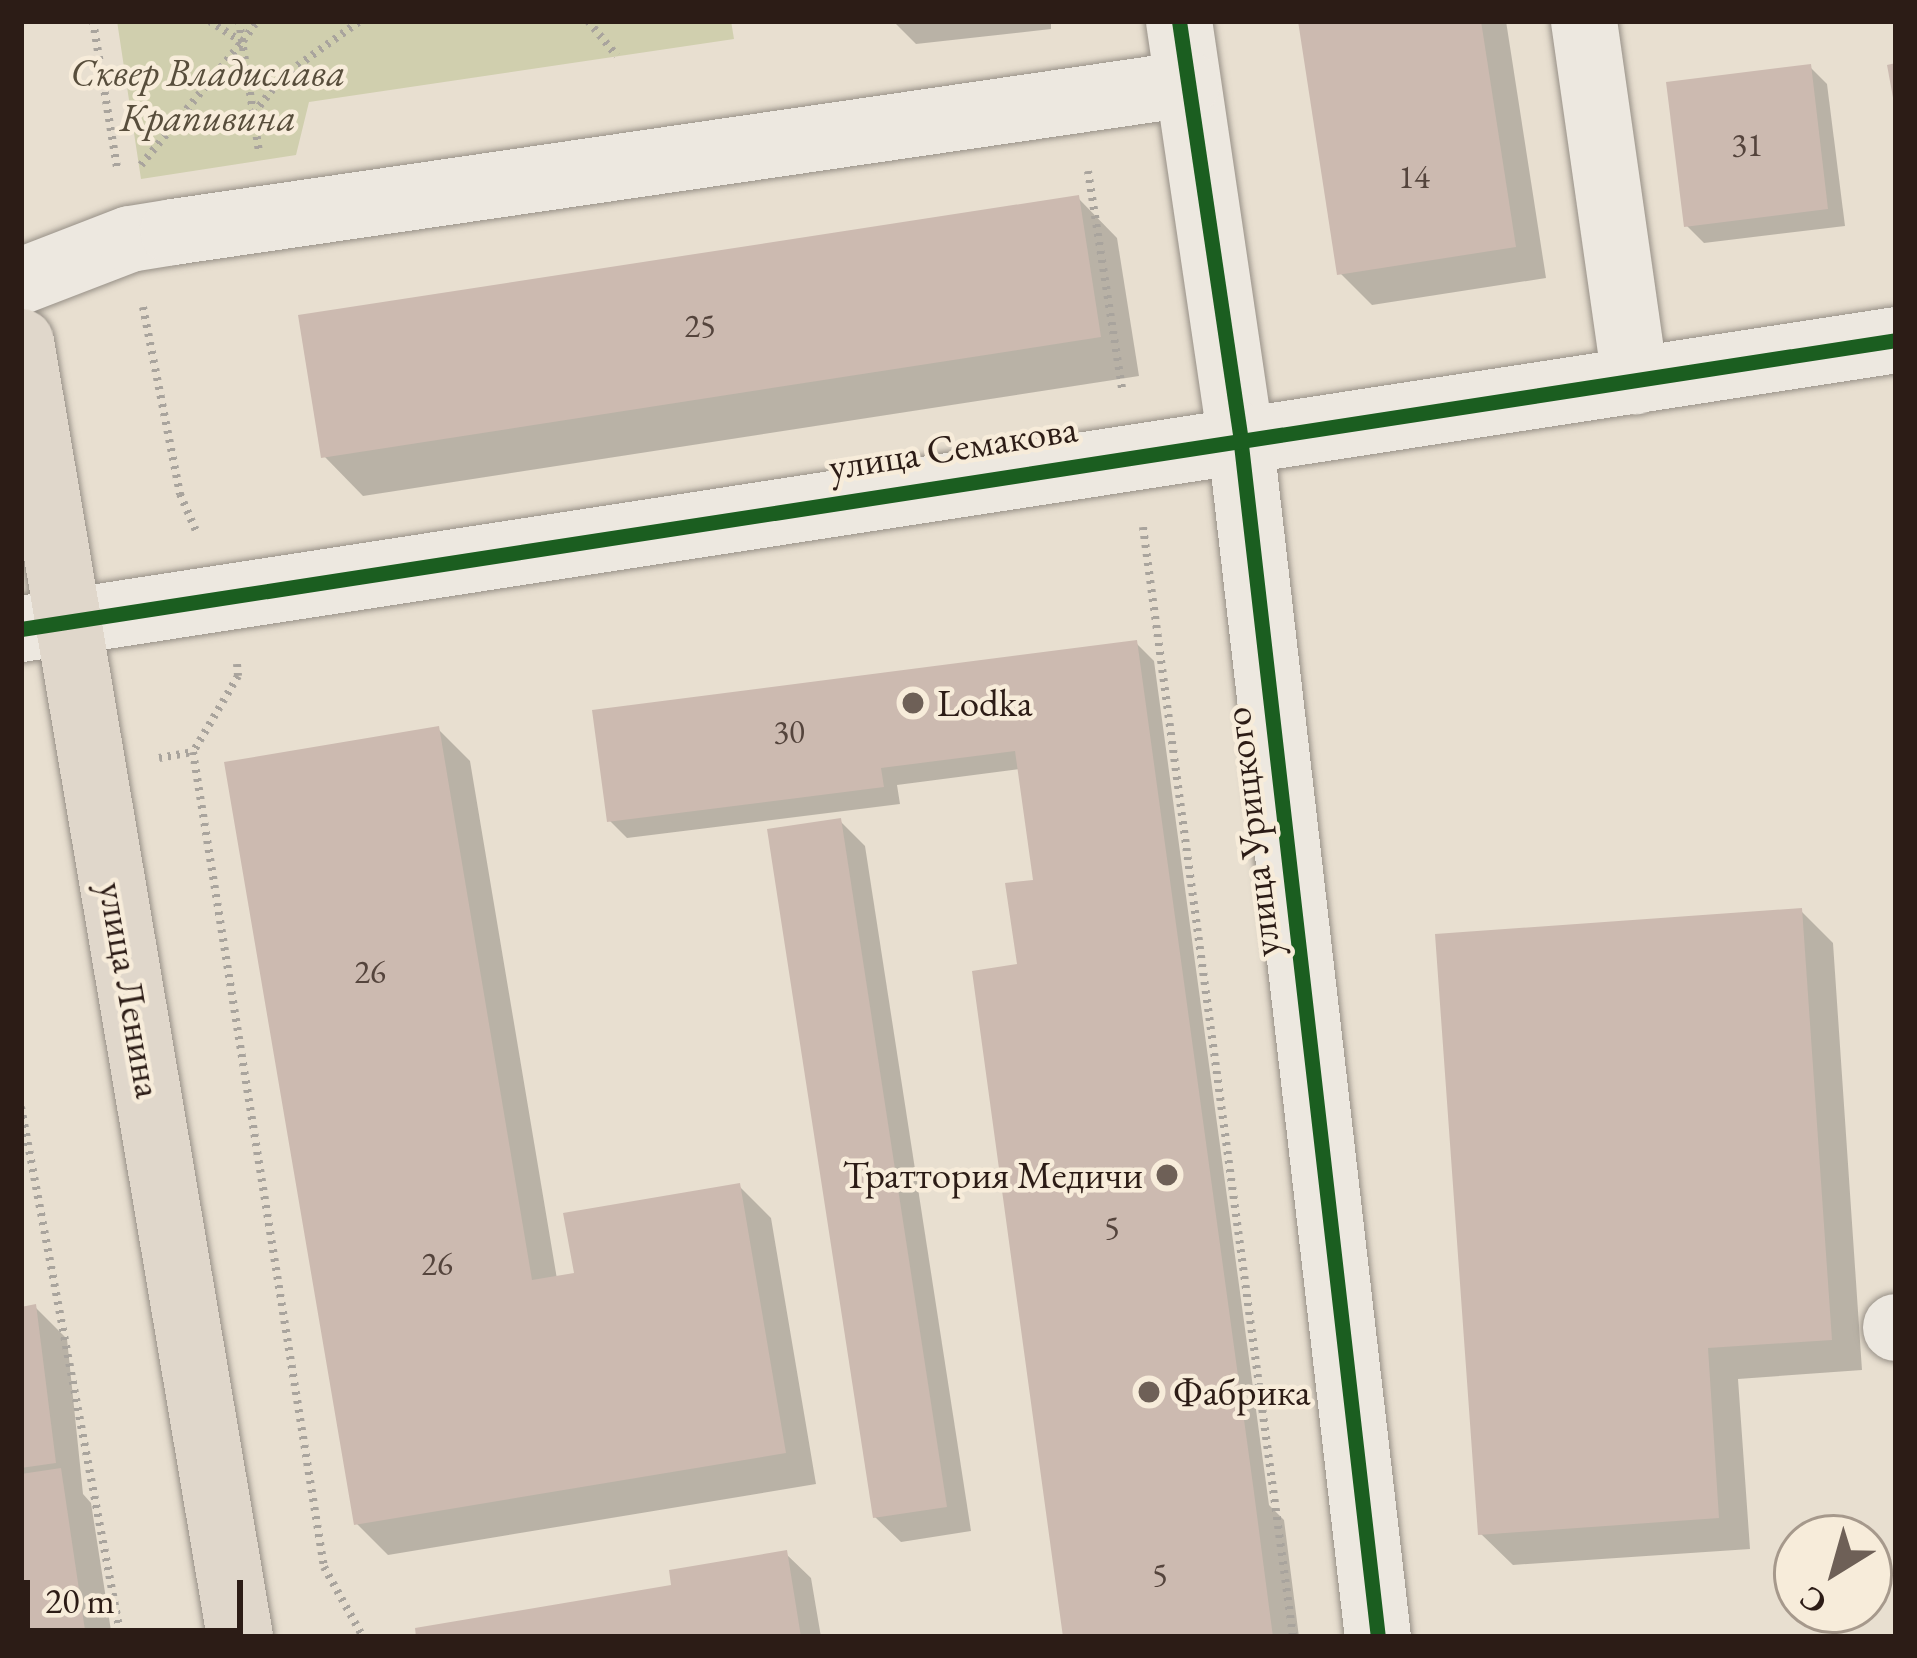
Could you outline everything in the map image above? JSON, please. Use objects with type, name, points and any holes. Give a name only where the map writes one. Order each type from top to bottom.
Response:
[{"type":"main road","name":"улица Ленина","points":[[21,342],[43,626],[240,1637]]},
{"type":"street","points":[[1585,21],[1635,381]]},
{"type":"street","points":[[21,281],[125,214],[1077,97],[1183,52]]},
{"type":"street","name":"улица Урицкого","points":[[1183,52],[1240,436],[1378,1637]]},
{"type":"street","name":"улица Семакова","points":[[43,626],[1240,436],[1896,340]]},
{"type":"path","points":[[93,21],[180,494],[227,600],[238,676],[193,752],[324,1567],[363,1637]]},
{"type":"path","points":[[210,21],[242,42]]},
{"type":"path","points":[[238,21],[261,168]]},
{"type":"path","points":[[125,214],[257,21]]},
{"type":"path","points":[[253,114],[283,76],[361,21]]},
{"type":"path","points":[[588,21],[617,56]]},
{"type":"path","points":[[1077,97],[1132,453],[1293,1637]]},
{"type":"path","points":[[21,1107],[121,1637]]},
{"type":"green space","name":"Сквер Владислава Крапивина","points":[[117,21],[731,21],[734,39],[309,102],[296,155],[141,179]]},
{"type":"building","points":[[1298,21],[1481,21],[1516,247],[1337,275]]},
{"type":"building","points":[[1896,63],[1896,103],[1894,103],[1887,65]]},
{"type":"building","points":[[1811,64],[1828,209],[1684,227],[1666,82]]},
{"type":"building","points":[[1079,195],[1101,337],[321,458],[298,315]]},
{"type":"building","points":[[1137,640],[1273,1637],[1063,1637],[972,971],[1017,964],[1005,883],[1033,880],[1015,751],[881,768],[884,787],[607,822],[592,710]]},
{"type":"building","points":[[439,726],[532,1280],[574,1273],[563,1213],[740,1183],[786,1453],[354,1525],[224,762]]},
{"type":"building","points":[[841,818],[947,1507],[873,1518],[767,829]]},
{"type":"building","points":[[1802,908],[1832,1340],[1708,1348],[1719,1518],[1478,1535],[1435,934]]},
{"type":"building","points":[[36,1304],[56,1463],[21,1468],[21,1307]]},
{"type":"building","points":[[61,1468],[86,1637],[21,1637],[21,1474]]},
{"type":"building","points":[[787,1550],[801,1637],[416,1637],[415,1628],[671,1585],[669,1570]]},
{"type":"cycle path","points":[[1179,21],[1240,436],[1378,1637]]},
{"type":"cycle path","points":[[21,629],[1896,340]]},
{"type":"place","name":"Lodka","points":[[913,703]]},
{"type":"place","name":"Траттория Медичи","points":[[1167,1175]]},
{"type":"place","name":"Фабрика","points":[[1149,1392]]}]
